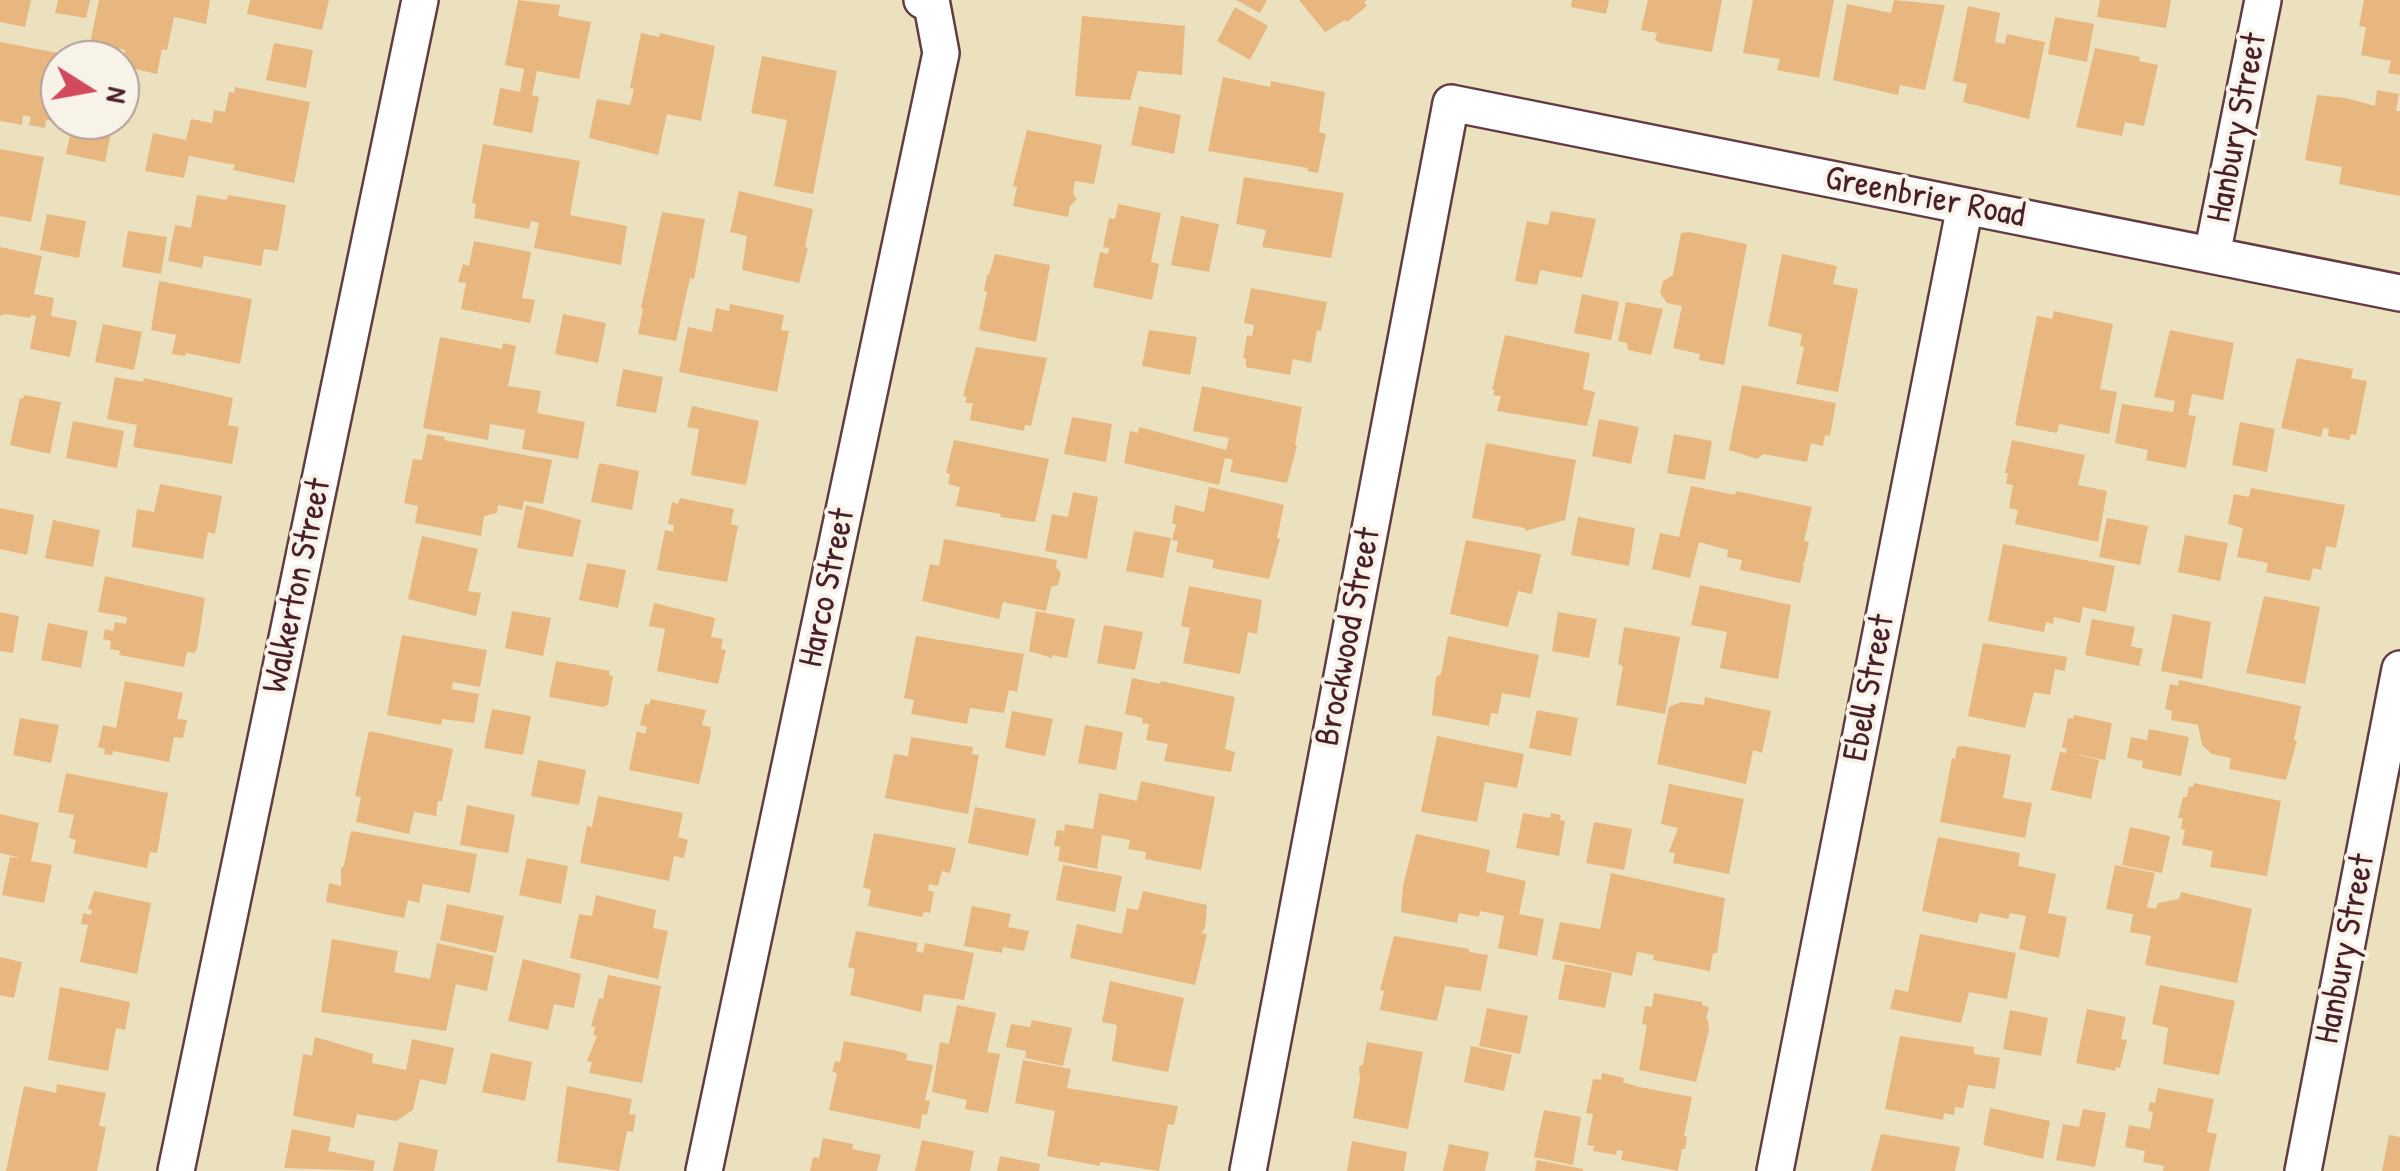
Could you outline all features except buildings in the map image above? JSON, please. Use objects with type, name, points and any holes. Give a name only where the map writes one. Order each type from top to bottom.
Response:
[{"type":"street","name":"Walkerton Street","points":[[176,1171],[420,0]]},
{"type":"street","name":"Hanbury Street","points":[[2212,255],[2263,0]]},
{"type":"street","name":"Harco Street","points":[[704,1171],[941,53],[927,2]]},
{"type":"street","name":"Greenbrier Road","points":[[1451,103],[2400,293]]},
{"type":"street","name":"Brockwood Street","points":[[1248,1171],[1451,103]]},
{"type":"street","name":"Ebell Street","points":[[1775,1171],[1965,206]]},
{"type":"street","name":"Hanbury Street","points":[[2303,1171],[2400,669]]}]
